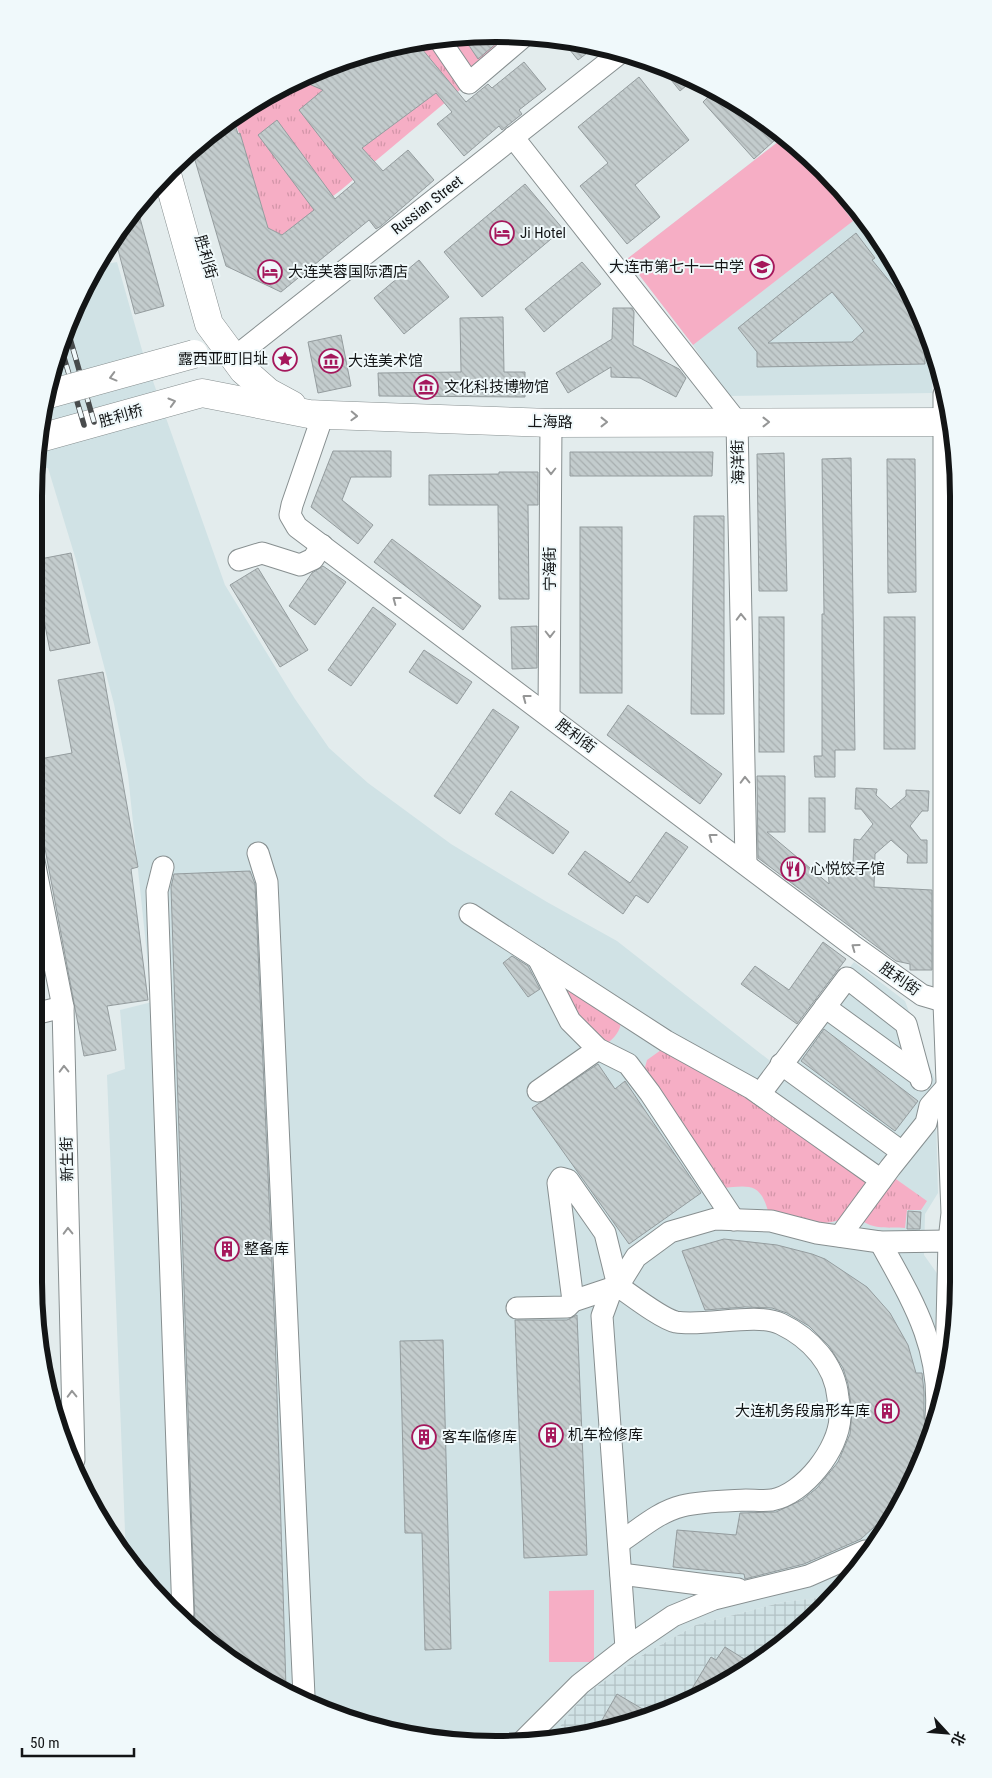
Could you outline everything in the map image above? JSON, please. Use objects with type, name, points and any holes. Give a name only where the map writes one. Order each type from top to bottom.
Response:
[{"type":"main road","name":"胜利街","points":[[181,170],[231,340],[232,354]]},
{"type":"main road","name":"胜利街","points":[[168,182],[209,324],[232,354]]},
{"type":"main road","points":[[55,392],[194,354],[207,346],[211,337],[209,324]]},
{"type":"main road","points":[[202,393],[215,381],[232,354],[243,370],[268,392],[316,414]]},
{"type":"main road","name":"上海路","points":[[202,393],[316,414],[551,422],[943,422]]},
{"type":"main road","name":"胜利桥","points":[[46,436],[202,393]]},
{"type":"street","points":[[443,45],[469,83],[516,43]]},
{"type":"street","name":"Russian Street","points":[[232,354],[613,58]]},
{"type":"street","name":"海洋街","points":[[513,137],[737,422],[746,863]]},
{"type":"street","name":"胜利街","points":[[316,414],[290,516],[297,527],[746,863],[852,945],[922,996],[950,1004]]},
{"type":"street","name":"宁海街","points":[[549,715],[551,422]]},
{"type":"street","points":[[948,458],[950,1004]]},
{"type":"street","points":[[239,560],[262,553],[300,565],[313,558],[322,546]]},
{"type":"street","points":[[258,853],[267,882],[304,1693]]},
{"type":"street","points":[[163,867],[157,891],[183,1610]]},
{"type":"street","name":"新生街","points":[[42,901],[63,1007],[74,1447]]},
{"type":"street","points":[[470,914],[666,1041],[760,1094],[881,1180]]},
{"type":"street","points":[[537,958],[570,1022],[598,1048],[628,1064],[650,1093],[734,1220]]},
{"type":"street","points":[[760,1094],[847,978],[906,1024],[925,1097],[930,1106]]},
{"type":"street","points":[[825,1006],[920,1076]]},
{"type":"street","points":[[42,1012],[63,1007]]},
{"type":"street","points":[[538,1092],[598,1048]]},
{"type":"street","points":[[781,1064],[902,1152]]},
{"type":"street","points":[[840,1236],[902,1152],[926,1123],[930,1106],[950,1083]]},
{"type":"street","points":[[573,1301],[558,1184],[561,1178],[568,1180],[605,1233],[618,1286],[674,1322],[722,1322],[758,1319],[779,1323],[796,1332],[814,1346],[831,1368],[838,1394],[840,1418],[834,1442],[823,1462],[808,1480],[773,1500],[737,1500],[682,1506],[658,1515],[620,1542]]},
{"type":"street","points":[[626,1648],[620,1542],[602,1316],[610,1294],[618,1286],[636,1257],[670,1232],[715,1219],[770,1221],[817,1233],[880,1242],[950,1243]]},
{"type":"street","points":[[880,1242],[921,1318],[934,1365],[935,1394]]},
{"type":"street","points":[[518,1308],[567,1307],[573,1301],[618,1286]]},
{"type":"street","points":[[529,1735],[580,1684],[626,1648],[673,1616],[714,1599],[808,1576],[859,1554]]},
{"type":"street","points":[[621,1574],[749,1590]]},
{"type":"shaded area","name":"大连市第七十一中学","points":[[779,141],[817,175],[830,190],[873,245],[889,269],[915,322],[925,350],[932,374],[932,393],[727,396],[693,345],[627,259]]},
{"type":"shaded area","points":[[117,262],[142,350],[225,585],[295,699],[329,748],[368,783],[451,844],[547,902],[617,941],[774,1064],[854,962],[905,1001],[935,1080],[938,1193],[925,1214],[924,1255],[941,1279],[941,1370],[934,1399],[915,1456],[889,1509],[856,1558],[822,1598],[783,1602],[696,1625],[641,1656],[583,1696],[556,1732],[496,1736],[437,1732],[379,1720],[322,1701],[269,1675],[220,1642],[175,1603],[125,1543],[107,1075],[125,1069],[120,1010],[152,1002],[128,775],[114,704],[76,560],[48,468],[43,468],[46,437],[58,379],[77,322],[106,264]]},
{"type":"shaded area","points":[[822,1598],[772,1642],[723,1675],[697,1689],[670,1701],[613,1720],[556,1732],[583,1696],[641,1656],[696,1625],[783,1602]]},
{"type":"green space","points":[[466,43],[516,43],[341,190],[282,235],[268,228],[236,124],[295,89],[322,77],[379,58],[437,46]]},
{"type":"green space","points":[[779,141],[817,175],[853,221],[693,345],[627,259]]},
{"type":"green space","points":[[566,987],[621,1021],[618,1031],[609,1042],[606,1044],[597,1042],[564,992]]},
{"type":"green space","points":[[661,1050],[764,1104],[865,1178],[862,1194],[849,1213],[839,1220],[828,1223],[804,1221],[768,1211],[765,1202],[757,1190],[746,1187],[722,1188],[644,1071],[647,1060]]},
{"type":"green space","points":[[893,1177],[927,1201],[921,1210],[907,1210],[905,1228],[881,1227],[865,1223],[860,1219]]},
{"type":"green space","points":[[594,1590],[594,1662],[549,1662],[549,1591]]},
{"type":"building","points":[[498,42],[478,59],[467,43]]},
{"type":"building","points":[[569,48],[588,52],[578,60]]},
{"type":"building","points":[[422,49],[466,102],[488,84],[492,88],[524,62],[546,89],[519,110],[522,114],[502,130],[499,126],[464,156],[437,124],[452,112],[436,93],[362,148],[383,171],[408,150],[434,180],[381,226],[376,229],[369,220],[281,292],[226,266],[194,158],[235,125],[238,134],[240,133],[268,228],[282,235],[314,210],[258,135],[277,120],[335,199],[355,182],[299,110],[323,90],[308,83],[379,58]]},
{"type":"building","points":[[668,76],[687,85],[680,91]]},
{"type":"building","points":[[639,77],[689,140],[635,185],[660,217],[627,244],[580,186],[608,163],[578,127]]},
{"type":"building","points":[[709,96],[748,119],[775,140],[754,159],[703,102]]},
{"type":"building","points":[[525,184],[563,229],[482,297],[444,252]]},
{"type":"building","points":[[139,216],[164,306],[135,314],[117,247]]},
{"type":"building","points":[[856,233],[875,258],[872,260],[906,301],[925,349],[925,364],[757,367],[757,352],[738,328]],"holes":[[[832,292],[864,331],[852,342],[768,343]]]},
{"type":"building","points":[[419,260],[449,297],[404,334],[374,298]]},
{"type":"building","points":[[582,262],[601,284],[544,332],[525,309]]},
{"type":"building","points":[[613,308],[632,308],[634,312],[633,345],[679,369],[686,378],[676,397],[640,378],[611,377],[611,367],[568,393],[556,373],[612,339]]},
{"type":"building","points":[[503,317],[504,372],[525,372],[525,397],[379,396],[378,373],[461,372],[460,318]]},
{"type":"building","points":[[341,335],[351,386],[318,393],[308,342]]},
{"type":"building","points":[[333,451],[391,451],[391,477],[351,477],[342,500],[373,525],[358,544],[311,507]]},
{"type":"building","points":[[570,452],[713,452],[712,476],[570,476]]},
{"type":"building","points":[[784,453],[787,591],[759,591],[757,454]]},
{"type":"building","points":[[851,458],[855,750],[835,750],[835,777],[815,777],[814,756],[822,756],[822,614],[824,614],[822,459]]},
{"type":"building","points":[[887,459],[915,459],[916,592],[888,593]]},
{"type":"building","points":[[499,472],[538,472],[538,505],[528,505],[529,599],[499,599],[498,505],[429,505],[429,475],[499,474]]},
{"type":"building","points":[[694,516],[724,516],[724,714],[691,714]]},
{"type":"building","points":[[580,527],[622,527],[622,693],[580,693]]},
{"type":"building","points":[[392,539],[481,606],[463,630],[374,562]]},
{"type":"building","points":[[71,553],[90,643],[50,651],[42,610],[42,559]]},
{"type":"building","points":[[323,566],[346,582],[315,625],[289,606],[312,573]]},
{"type":"building","points":[[258,568],[308,650],[280,667],[230,585]]},
{"type":"building","points":[[373,607],[396,624],[351,686],[328,670]]},
{"type":"building","points":[[759,617],[784,617],[784,752],[759,752]]},
{"type":"building","points":[[884,617],[915,617],[915,749],[884,749]]},
{"type":"building","points":[[537,626],[537,668],[512,669],[511,627]]},
{"type":"building","points":[[424,650],[472,682],[457,704],[409,672]]},
{"type":"building","points":[[103,672],[138,867],[131,869],[148,1000],[107,1006],[116,1050],[84,1056],[42,833],[42,759],[72,753],[58,680]]},
{"type":"building","points":[[628,705],[722,774],[700,804],[607,735]]},
{"type":"building","points":[[493,709],[519,727],[460,814],[434,796]]},
{"type":"building","points":[[757,776],[785,776],[785,832],[767,832],[829,884],[828,865],[853,864],[854,839],[860,840],[873,824],[861,809],[855,809],[856,788],[877,789],[876,795],[891,809],[906,796],[906,790],[929,791],[928,811],[922,811],[910,826],[921,840],[927,840],[927,863],[907,863],[908,855],[891,840],[875,854],[874,887],[932,890],[932,970],[910,970],[910,964],[896,961],[758,858]]},
{"type":"building","points":[[511,791],[569,832],[553,854],[495,814]]},
{"type":"building","points":[[809,798],[825,798],[825,832],[809,832]]},
{"type":"building","points":[[666,832],[688,847],[648,903],[636,895],[623,914],[568,874],[585,851],[630,883]]},
{"type":"building","name":"整备库","points":[[250,871],[255,884],[275,1331],[286,1684],[244,1659],[195,1621],[171,887],[174,874]]},
{"type":"building","points":[[823,942],[846,959],[797,1024],[741,984],[755,966],[789,990]]},
{"type":"building","points":[[512,956],[528,966],[540,989],[528,997],[503,963]]},
{"type":"building","points":[[824,1029],[918,1101],[895,1131],[801,1061]]},
{"type":"building","points":[[598,1064],[615,1089],[625,1081],[701,1193],[629,1244],[532,1108]]},
{"type":"building","points":[[908,1211],[921,1212],[920,1229],[907,1229]]},
{"type":"building","name":"大连机务段扇形车库","points":[[724,1239],[777,1245],[812,1254],[825,1259],[867,1287],[890,1313],[908,1345],[916,1373],[922,1373],[926,1424],[915,1456],[889,1509],[883,1519],[861,1539],[804,1564],[745,1579],[744,1574],[673,1567],[677,1530],[736,1535],[740,1513],[776,1512],[802,1500],[817,1488],[838,1462],[850,1434],[852,1412],[848,1384],[843,1368],[829,1346],[809,1326],[787,1313],[772,1308],[745,1307],[705,1310],[682,1251]]},
{"type":"building","name":"机车检修库","points":[[577,1315],[587,1555],[524,1558],[515,1320],[567,1320]]},
{"type":"building","name":"客车临修库","points":[[443,1340],[451,1649],[425,1650],[422,1533],[405,1533],[400,1341]]},
{"type":"building","points":[[725,1647],[746,1660],[690,1692],[711,1657],[716,1660]]},
{"type":"building","points":[[617,1694],[644,1710],[613,1720],[600,1723]]},
{"type":"railway","points":[[71,340],[94,422]]},
{"type":"railway","points":[[64,359],[84,425]]},
{"type":"place","name":"Ji Hotel","points":[[502,233]]},
{"type":"place","name":"大连市第七十一中学","points":[[762,267]]},
{"type":"place","name":"大连芙蓉国际酒店","points":[[270,272]]},
{"type":"place","name":"露西亚町旧址","points":[[285,359]]},
{"type":"place","name":"大连美术馆","points":[[331,361]]},
{"type":"place","name":"文化科技博物馆","points":[[426,387]]},
{"type":"place","name":"心悦饺子馆","points":[[793,869]]},
{"type":"place","name":"整备库","points":[[227,1249]]},
{"type":"place","name":"大连机务段扇形车库","points":[[887,1411]]},
{"type":"place","name":"机车检修库","points":[[551,1435]]},
{"type":"place","name":"客车临修库","points":[[424,1437]]}]
